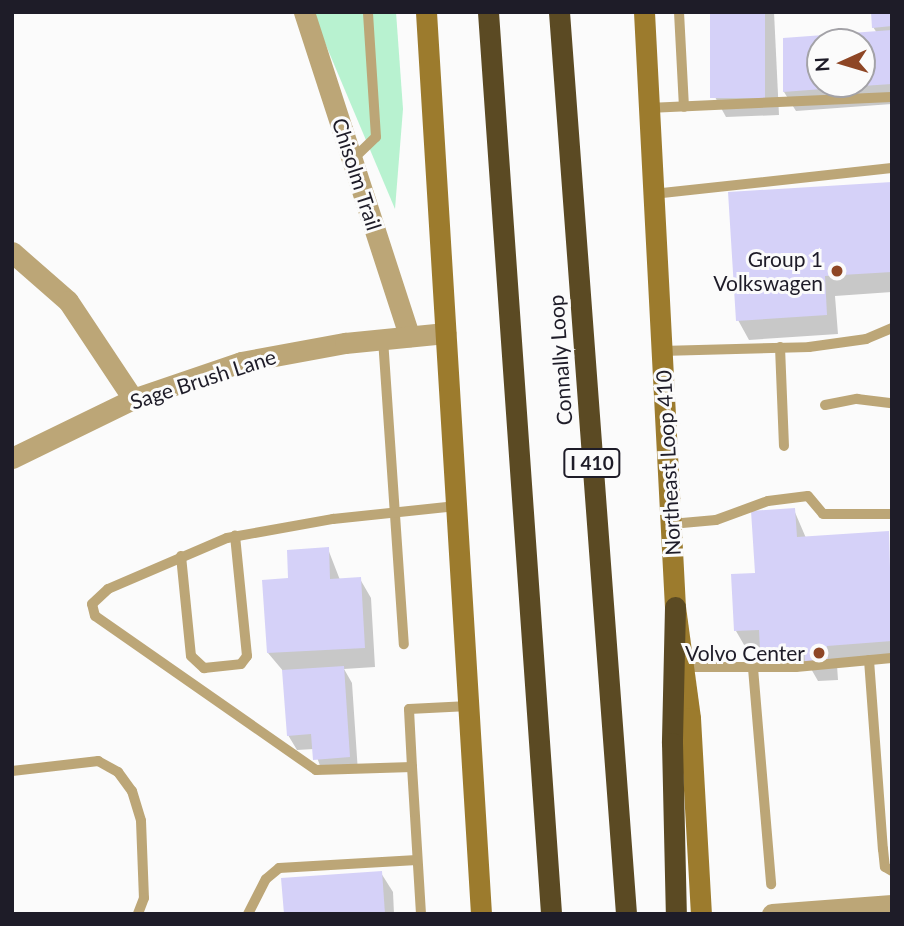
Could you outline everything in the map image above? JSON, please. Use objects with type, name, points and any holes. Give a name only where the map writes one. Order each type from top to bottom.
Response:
[{"type":"highway","points":[[480,12],[493,121]]},
{"type":"highway","points":[[488,12],[493,121],[551,914]]},
{"type":"highway","name":"Connally Loop","points":[[559,12],[626,914]]},
{"type":"highway","points":[[675,607],[676,914]]},
{"type":"main road","points":[[426,12],[481,914]]},
{"type":"main road","name":"Northeast Loop 410","points":[[643,12],[675,607],[683,667],[701,914]]},
{"type":"street","name":"Chisolm Trail","points":[[304,12],[409,336]]},
{"type":"street","points":[[12,252],[68,301],[133,399]]},
{"type":"street","name":"Sage Brush Lane","points":[[12,458],[133,399],[241,362],[383,339],[446,333]]},
{"type":"street","points":[[772,914],[853,911],[892,905]]},
{"type":"lane","points":[[352,160],[376,138],[368,12]]},
{"type":"lane","points":[[679,12],[684,107]]},
{"type":"lane","points":[[648,108],[892,97]]},
{"type":"lane","points":[[653,194],[892,167]]},
{"type":"lane","points":[[662,351],[780,347],[866,339],[892,328]]},
{"type":"lane","points":[[383,339],[404,644]]},
{"type":"lane","points":[[780,347],[784,446]]},
{"type":"lane","points":[[825,405],[857,398],[892,403]]},
{"type":"lane","points":[[671,524],[716,520],[744,507],[808,496],[823,514],[892,514]]},
{"type":"lane","points":[[412,767],[316,770],[95,616],[92,604],[108,589],[181,556],[235,536],[395,512],[456,506]]},
{"type":"lane","points":[[181,556],[191,656],[204,668],[241,664],[247,656],[235,536]]},
{"type":"lane","points":[[683,667],[753,668],[892,658]]},
{"type":"lane","points":[[869,660],[883,849],[885,867],[892,871]]},
{"type":"lane","points":[[753,668],[771,884]]},
{"type":"lane","points":[[421,914],[408,709],[468,706]]},
{"type":"lane","points":[[12,771],[99,761],[118,772],[132,791],[141,821],[144,898],[138,914]]},
{"type":"lane","points":[[248,914],[265,879],[279,868],[417,860]]},
{"type":"green space","points":[[312,12],[396,12],[403,109],[395,209]]},
{"type":"building","points":[[710,12],[765,12],[765,98],[710,98]]},
{"type":"building","points":[[871,12],[892,12],[892,26],[872,28]]},
{"type":"building","points":[[892,30],[892,84],[876,85],[876,31]]},
{"type":"building","points":[[806,36],[806,90],[783,92],[783,38]]},
{"type":"building","points":[[892,182],[892,272],[825,276],[827,315],[736,321],[728,192]]},
{"type":"building","points":[[795,508],[797,537],[889,531],[892,641],[827,646],[828,661],[805,662],[804,647],[760,650],[759,630],[734,631],[731,574],[755,573],[751,511]]},
{"type":"building","points":[[329,547],[330,579],[361,577],[365,648],[267,653],[262,580],[288,578],[287,550]]},
{"type":"building","points":[[344,666],[350,757],[313,760],[311,734],[287,736],[282,670]]},
{"type":"building","points":[[382,871],[385,914],[284,914],[281,878]]},
{"type":"place","name":"Group 1 Volkswagen","points":[[837,271]]},
{"type":"place","name":"Volvo Center","points":[[819,653]]}]
